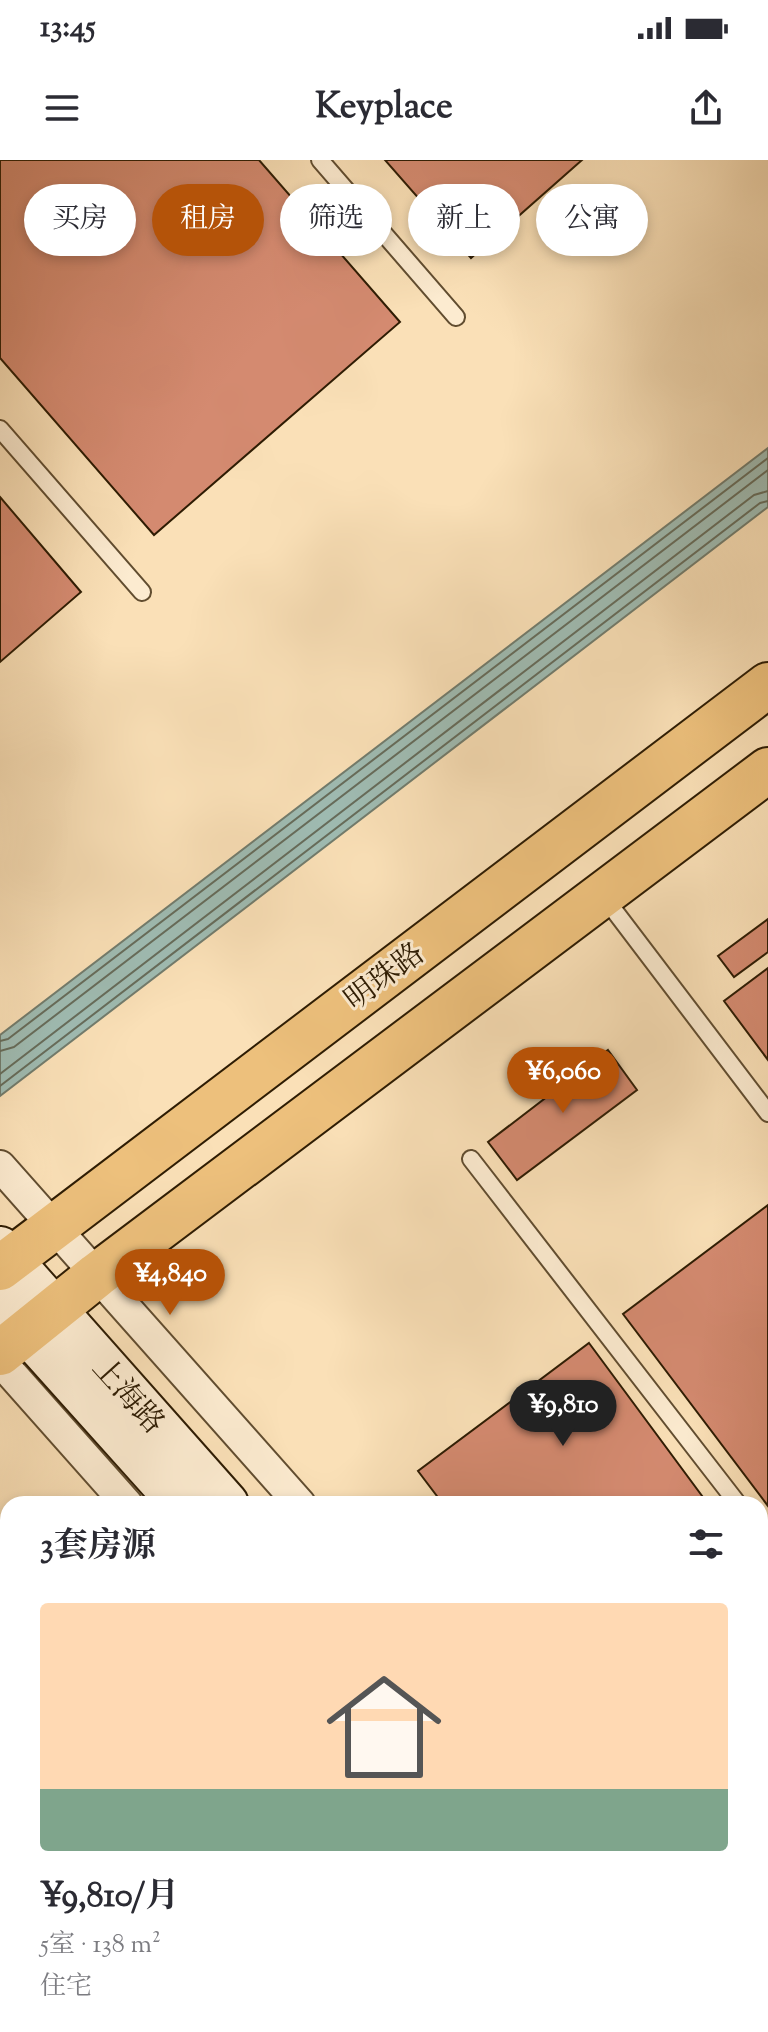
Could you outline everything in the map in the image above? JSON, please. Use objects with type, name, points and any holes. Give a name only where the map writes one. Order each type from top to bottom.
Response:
[{"type":"main road","name":"明珠路","points":[[11,1304],[54,1226],[768,685]]},
{"type":"main road","points":[[11,1304],[97,1275],[768,770]]},
{"type":"main road","name":"上海路","points":[[11,1304],[175,1496]]},
{"type":"main road","name":"上海路","points":[[11,1304],[217,1496]]},
{"type":"street","points":[[0,1166],[293,1496]]},
{"type":"street","points":[[11,1304],[122,1496]]},
{"type":"lane","points":[[320,160],[456,317]]},
{"type":"lane","points":[[0,429],[142,592]]},
{"type":"lane","points":[[603,896],[768,1113]]},
{"type":"lane","points":[[471,1159],[732,1496]]},
{"type":"water","points":[[768,448],[768,507],[0,1096],[0,1035]]},
{"type":"building","points":[[0,160],[259,160],[280,184],[280,256],[343,256],[400,322],[154,535],[0,358]]},
{"type":"building","points":[[385,160],[582,160],[555,184],[536,184],[536,201],[520,215],[520,184],[408,186]]},
{"type":"building","points":[[0,497],[81,592],[0,662]]},
{"type":"building","points":[[768,919],[768,952],[734,977],[718,956]]},
{"type":"building","points":[[768,968],[768,1060],[724,1001]]},
{"type":"building","points":[[608,1050],[637,1090],[517,1180],[488,1142]]},
{"type":"building","points":[[768,1205],[768,1496],[760,1496],[623,1314]]},
{"type":"building","points":[[589,1343],[702,1496],[437,1496],[418,1471]]}]
